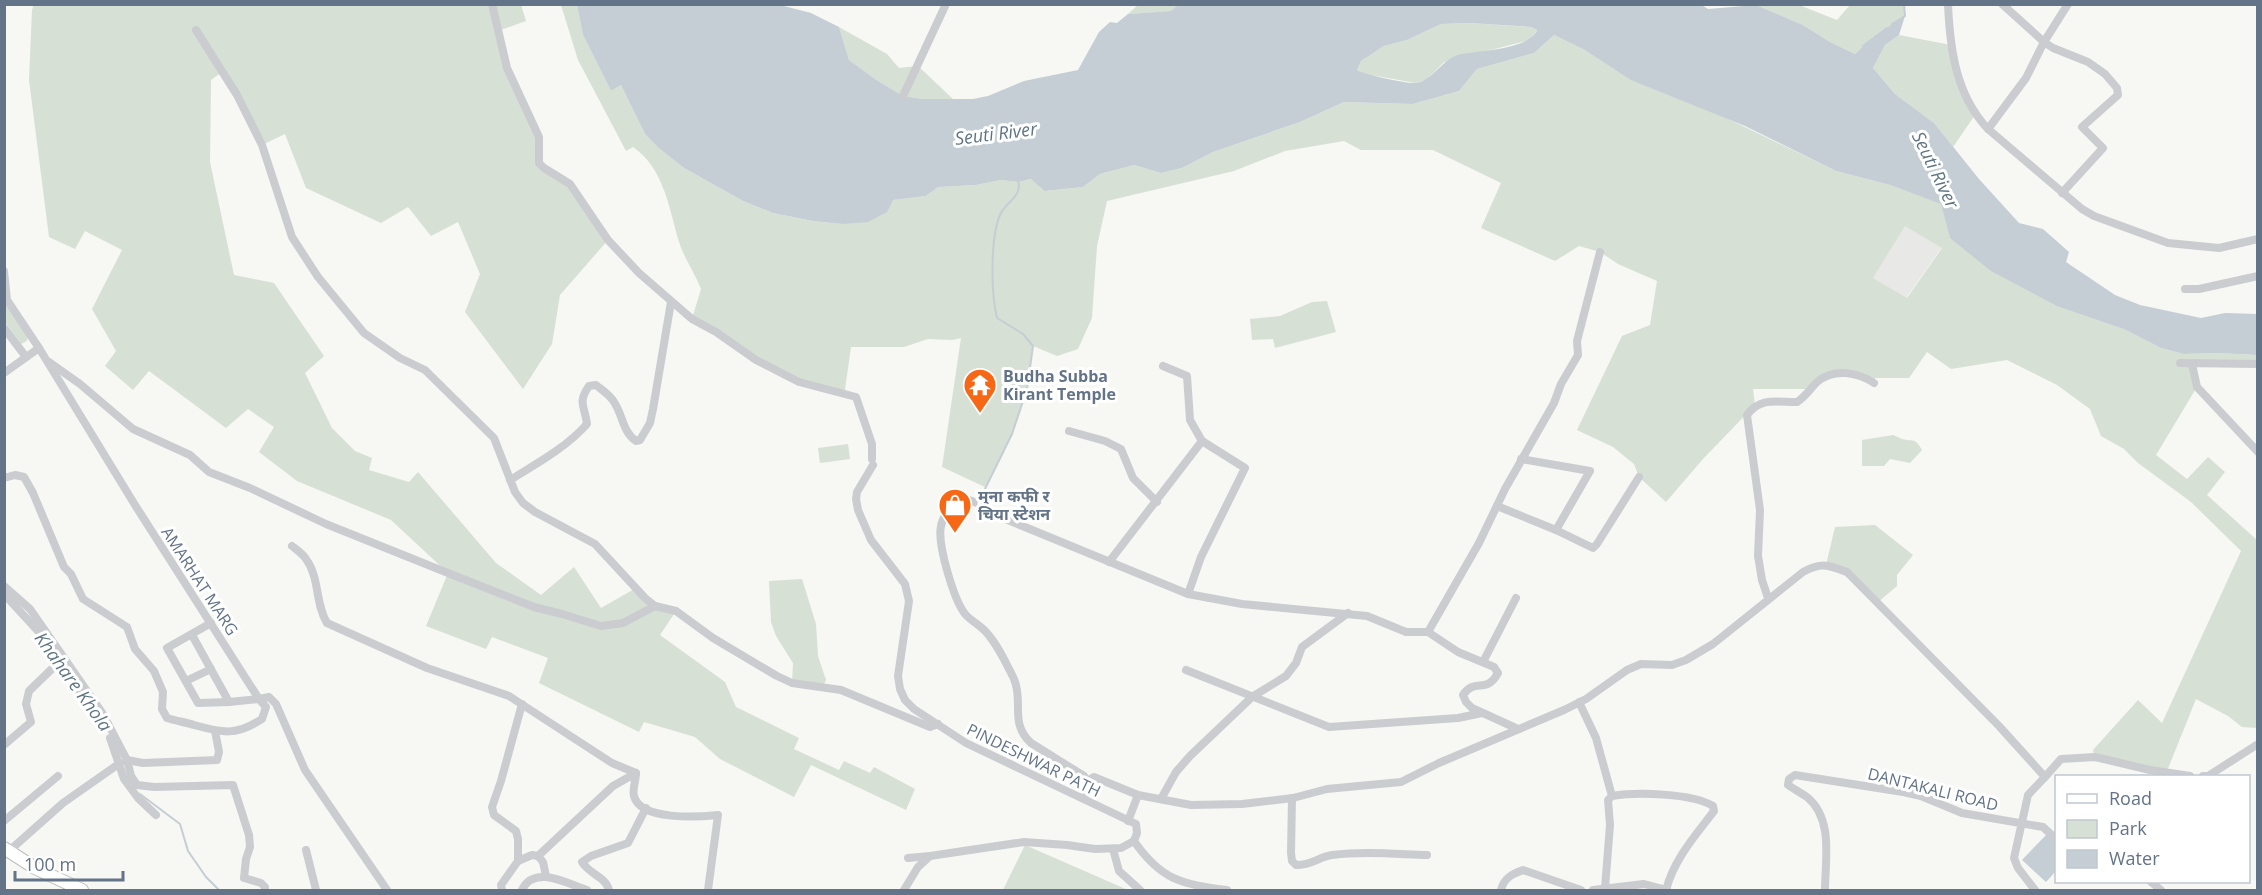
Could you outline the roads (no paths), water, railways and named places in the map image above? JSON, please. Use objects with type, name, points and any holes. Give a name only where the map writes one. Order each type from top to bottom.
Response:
[{"type":"main road","points":[[7,850],[35,868],[82,891]]},
{"type":"street","points":[[492,4],[507,68],[539,137],[539,163],[570,184],[608,240],[671,302],[661,373],[650,423],[640,440],[636,441],[630,437],[624,429],[615,403],[596,385],[589,386],[582,395],[581,404],[587,424],[555,451],[510,480]]},
{"type":"street","points":[[903,96],[946,4]]},
{"type":"street","points":[[1948,4],[1951,45],[1956,70],[1975,115],[1988,129],[2082,209],[2094,216],[2168,243],[2219,248],[2258,239]]},
{"type":"street","points":[[2002,4],[2044,42],[2088,62],[2105,74],[2117,88],[2118,95],[2082,127],[2103,148],[2062,193]]},
{"type":"street","points":[[1988,129],[2026,78],[2044,42],[2068,4]]},
{"type":"street","points":[[195,30],[237,95],[252,125],[275,179],[292,237],[318,277],[364,333],[400,358],[425,370],[494,438],[515,492],[524,503],[535,512],[595,544],[655,606],[675,611],[713,638],[792,683],[841,690],[908,720],[930,727],[938,724]]},
{"type":"street","points":[[1428,632],[1479,543],[1521,459],[1554,403],[1561,384],[1578,355],[1577,340],[1600,252]]},
{"type":"street","name":"AMARHAT MARG","points":[[4,272],[6,300],[39,348],[135,505],[259,699],[269,697],[276,704],[305,770],[387,891]]},
{"type":"street","points":[[2186,289],[2199,289],[2258,276]]},
{"type":"street","name":"PINDESHWAR PATH","points":[[671,302],[692,320],[716,332],[756,360],[799,381],[856,397],[872,444],[872,462],[857,492],[858,510],[871,540],[905,584],[909,601],[898,676],[905,700],[914,709],[966,743],[1014,768],[1128,820]]},
{"type":"street","points":[[4,328],[26,357]]},
{"type":"street","points":[[4,373],[39,348]]},
{"type":"street","points":[[45,360],[80,384],[133,429],[190,455],[209,472],[250,488],[326,524],[534,607],[601,626],[623,623],[655,606]]},
{"type":"street","points":[[2180,363],[2258,364]]},
{"type":"street","points":[[2192,364],[2197,387],[2258,452]]},
{"type":"street","points":[[1163,366],[1187,376],[1190,420],[1202,441],[1245,468],[1200,557],[1188,594]]},
{"type":"street","points":[[1768,598],[1758,556],[1760,510],[1747,415],[1755,405],[1766,402],[1797,402],[1819,380],[1836,374],[1852,373],[1874,383]]},
{"type":"street","points":[[1069,431],[1105,441],[1122,449],[1133,478],[1156,502]]},
{"type":"street","points":[[1109,562],[1202,441]]},
{"type":"street","points":[[1521,459],[1590,471],[1556,530]]},
{"type":"street","points":[[4,478],[15,475],[24,477],[64,567],[71,574],[83,600],[127,627],[135,649],[154,671],[163,692],[162,709],[167,718],[215,731],[233,732],[247,729],[262,719],[266,707],[259,699],[198,703],[168,648],[211,623]]},
{"type":"street","points":[[1497,506],[1593,548],[1598,544],[1639,477]]},
{"type":"street","points":[[1084,799],[1087,781],[1083,776],[1023,736],[1019,729],[1015,683],[996,644],[985,630],[966,615],[960,606],[943,552],[941,524],[945,515],[961,497],[1003,518],[1188,594],[1242,604],[1367,616],[1406,633],[1428,632],[1458,652],[1494,667],[1497,673],[1493,682],[1467,689],[1463,695],[1466,702],[1482,713],[1491,715],[1518,729]]},
{"type":"street","points":[[292,546],[306,558],[312,570],[322,615],[327,623],[428,668],[499,693],[522,704],[612,763],[636,773]]},
{"type":"street","points":[[1087,781],[1094,777],[1138,795],[1191,805],[1242,804],[1292,798],[1327,789],[1401,782],[1579,702],[1626,670],[1641,664],[1671,665],[1686,660],[1713,644],[1768,598],[1815,566],[1826,565],[1846,572],[2045,777]]},
{"type":"street","points":[[4,586],[30,609],[103,714],[122,762],[124,779],[138,798],[156,815]]},
{"type":"street","points":[[4,594],[38,631],[100,720],[137,785],[154,787],[233,785],[249,835],[250,847],[244,878],[261,883],[265,891]]},
{"type":"street","points":[[1484,662],[1516,598]]},
{"type":"street","points":[[1161,799],[1176,772],[1190,756],[1252,697],[1286,676],[1296,663],[1302,647],[1348,613]]},
{"type":"street","points":[[192,635],[229,702]]},
{"type":"street","points":[[4,745],[32,722],[26,704],[30,691],[59,662]]},
{"type":"street","points":[[186,681],[212,669]]},
{"type":"street","points":[[1186,670],[1329,727],[1458,718],[1482,713]]},
{"type":"street","points":[[1579,702],[1596,738],[1612,796]]},
{"type":"street","points":[[518,861],[516,831],[494,815],[492,807],[504,773],[522,704]]},
{"type":"street","points":[[7,850],[63,803],[122,762],[217,760],[219,752],[215,731]]},
{"type":"street","points":[[2208,775],[2258,744]]},
{"type":"street","points":[[2035,891],[2018,868],[2014,858],[2028,795],[2061,759],[2095,757],[2180,775]]},
{"type":"street","points":[[636,773],[634,800],[646,808],[667,815],[695,818],[718,815],[708,891]]},
{"type":"street","points":[[538,856],[613,786],[636,773]]},
{"type":"street","name":"DANTAKALI ROAD","points":[[1825,891],[1824,821],[1809,799],[1788,785],[1789,779],[1795,775],[1903,792],[1921,796],[1962,813],[2022,822]]},
{"type":"street","points":[[4,821],[58,776]]},
{"type":"street","points":[[908,858],[1024,842],[1067,844],[1095,849],[1126,847],[1134,841],[1137,833],[1136,824],[1128,820],[1138,795]]},
{"type":"street","points":[[1595,890],[1644,884],[1666,890],[1673,868],[1683,851],[1714,811],[1713,806],[1704,800],[1674,795],[1612,796],[1608,800],[1610,825],[1605,888]]},
{"type":"street","points":[[1292,798],[1291,853],[1292,861],[1296,865],[1309,865],[1328,855],[1351,853],[1427,855]]},
{"type":"street","points":[[609,891],[605,881],[582,862],[585,858],[628,843],[646,808]]},
{"type":"street","points":[[2022,822],[2043,827],[2055,838]]},
{"type":"street","points":[[1134,841],[1147,860],[1159,871],[1176,880],[1199,887],[1227,891]]},
{"type":"street","points":[[1113,849],[1119,871],[1140,891]]},
{"type":"street","points":[[306,850],[316,891]]},
{"type":"street","points":[[502,891],[501,885],[518,861],[532,855],[538,856],[543,862],[546,876]]},
{"type":"street","points":[[904,891],[918,867],[930,856]]},
{"type":"street","points":[[1501,891],[1503,883],[1511,875],[1523,870],[1581,891]]},
{"type":"street","points":[[522,891],[535,877],[546,876],[587,891]]},
{"type":"water","name":"Seuti River","points":[[1700,4],[1708,9],[1756,5],[1803,25],[1855,54],[1874,36],[1905,16],[1899,35],[1885,45],[1873,68],[1895,94],[1934,123],[1979,179],[2019,223],[2043,229],[2069,252],[2066,262],[2115,295],[2140,305],[2201,318],[2225,313],[2257,314],[2257,355],[2184,354],[2161,348],[2124,329],[2057,306],[1991,271],[1950,238],[1941,204],[1890,185],[1836,171],[1745,126],[1631,80],[1585,50],[1554,35],[1534,53],[1477,69],[1459,91],[1413,104],[1344,102],[1300,122],[1213,152],[1182,168],[1161,173],[1134,165],[1100,174],[1083,187],[1045,191],[1031,179],[1019,182],[1001,180],[976,185],[938,187],[926,196],[893,200],[887,212],[868,222],[842,224],[773,213],[743,201],[684,168],[658,147],[645,134],[621,85],[611,91],[583,35],[577,5],[780,5],[811,13],[839,27],[849,60],[903,96],[923,99],[973,99],[988,96],[1024,81],[1078,70],[1099,32],[1110,22],[1117,23],[1128,14],[1171,11],[1178,5]],"holes":[[[1469,23],[1532,27],[1537,30],[1525,41],[1503,48],[1454,56],[1421,82],[1410,83],[1357,70],[1361,61],[1384,46],[1407,40],[1441,24]]]},
{"type":"water","points":[[2047,834],[2055,842],[2055,872],[2046,882],[2022,860]]},
{"type":"waterway","points":[[1892,24],[1905,16],[1904,4]]},
{"type":"waterway","points":[[1863,46],[1887,28]]},
{"type":"waterway","points":[[980,499],[1012,434],[1027,389],[1033,346],[1023,334],[997,318],[994,295],[992,266],[994,237],[1000,215],[1018,191],[1018,180]]},
{"type":"waterway","name":"Khahare Khola","points":[[140,794],[180,824],[188,851],[206,877],[219,890]]},
{"type":"place","name":"Budha Subba Kirant Temple","points":[[980,414]]},
{"type":"place","name":"मुना कफी र चिया स्टेशन","points":[[955,534]]}]
